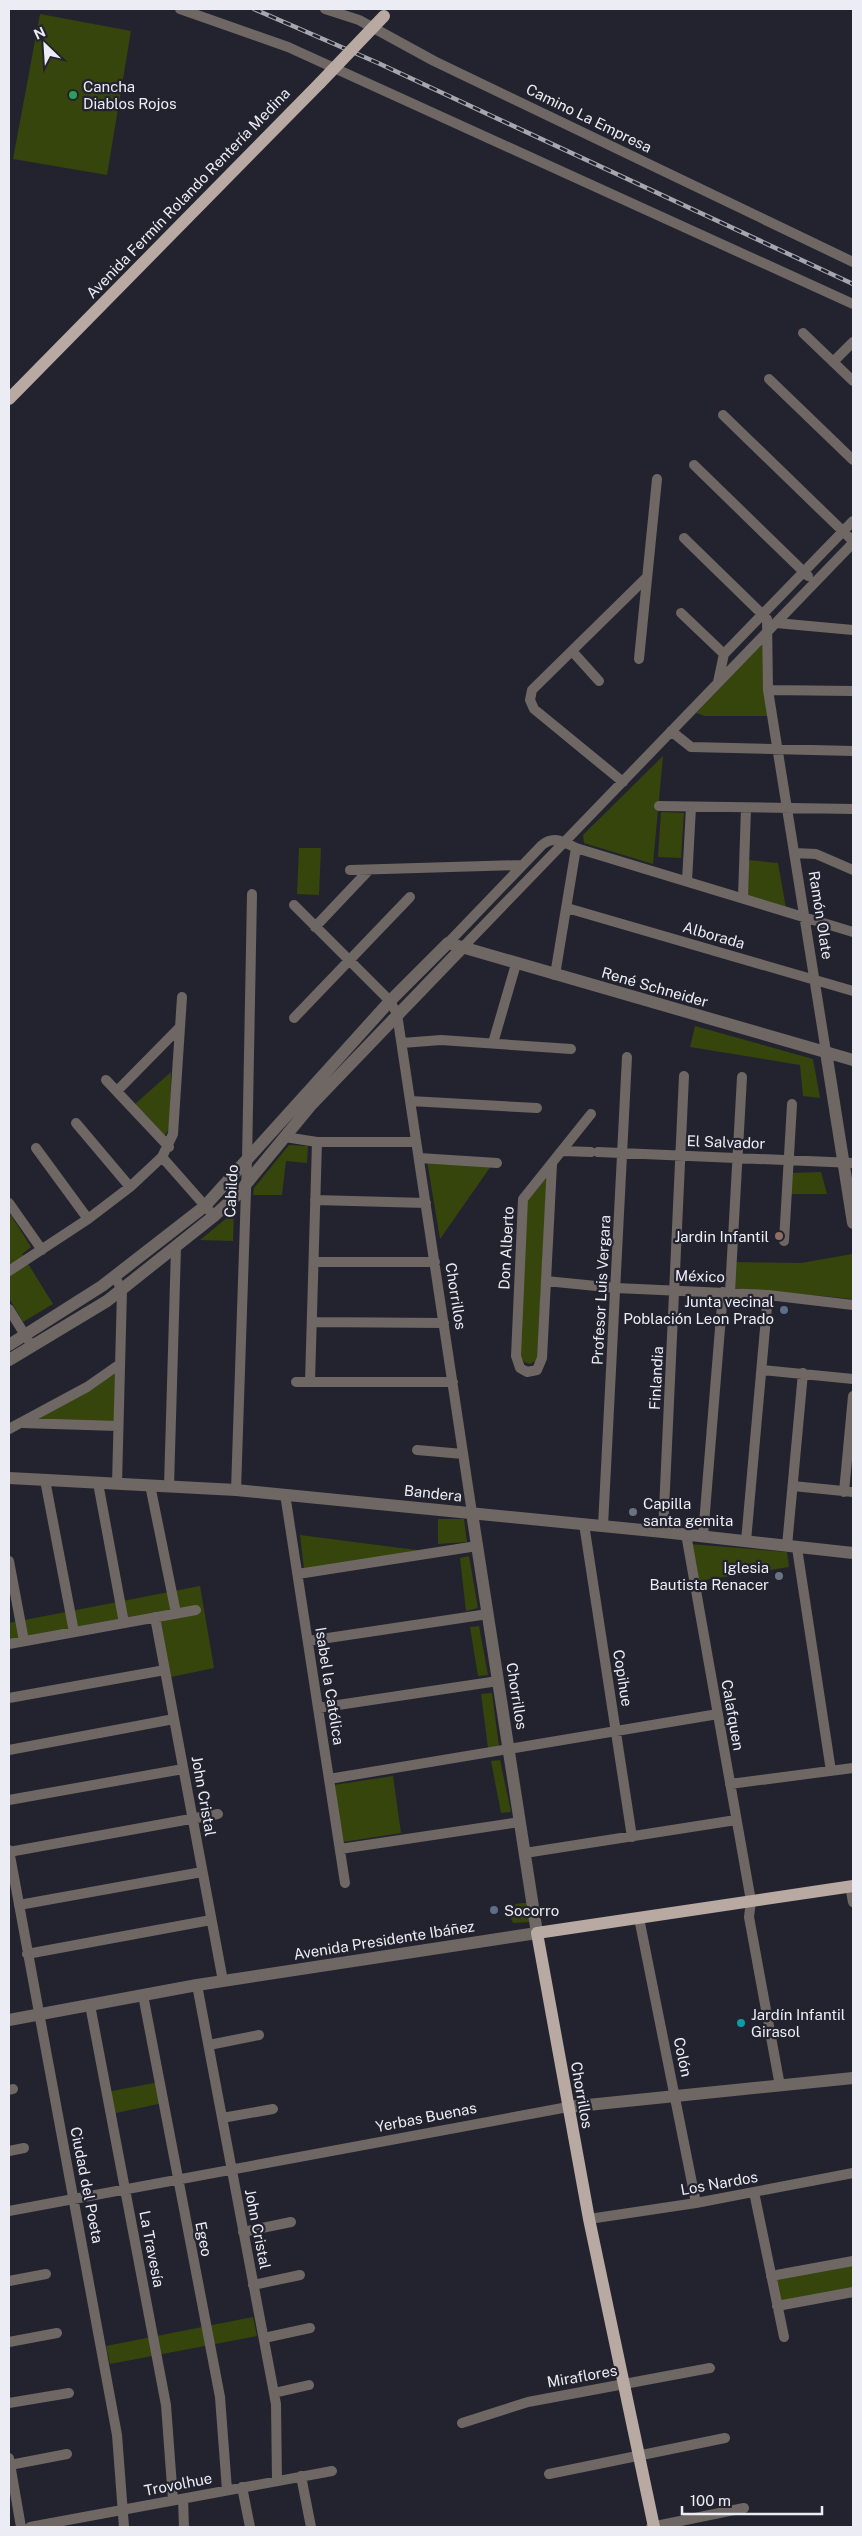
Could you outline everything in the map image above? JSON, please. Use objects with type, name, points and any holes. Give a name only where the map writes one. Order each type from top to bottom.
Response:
[{"type":"main road","name":"Avenida Fermín Rolando Rentería Medina","points":[[9,399],[320,83],[387,12]]},
{"type":"main road","name":"Avenida Presidente Ibáñez","points":[[537,1933],[852,1886]]},
{"type":"main road","name":"Chorrillos","points":[[537,1933],[589,2219],[653,2527]]},
{"type":"street","points":[[180,9],[288,47],[853,304]]},
{"type":"street","name":"Camino La Empresa","points":[[327,9],[359,20],[434,61],[853,262]]},
{"type":"street","points":[[803,333],[853,381]]},
{"type":"street","points":[[833,362],[853,342]]},
{"type":"street","points":[[769,379],[853,460]]},
{"type":"street","points":[[9,1360],[32,1348],[122,1290],[214,1216],[245,1186],[312,1104],[853,542],[724,415]]},
{"type":"street","points":[[694,465],[815,583]]},
{"type":"street","points":[[639,659],[657,479]]},
{"type":"street","points":[[718,683],[727,651],[853,521]]},
{"type":"street","points":[[684,538],[762,614]]},
{"type":"street","points":[[623,782],[534,709],[530,700],[532,690],[647,577]]},
{"type":"street","points":[[681,613],[727,651],[742,658]]},
{"type":"street","name":"Ramón Olate","points":[[762,614],[767,619],[768,690],[826,1052],[849,1162],[853,1223]]},
{"type":"street","points":[[776,624],[853,630]]},
{"type":"street","points":[[572,651],[599,681]]},
{"type":"street","points":[[768,690],[853,691]]},
{"type":"street","points":[[671,731],[691,747],[853,751]]},
{"type":"street","points":[[659,806],[853,809]]},
{"type":"street","points":[[687,881],[691,807]]},
{"type":"street","points":[[743,897],[746,808]]},
{"type":"street","points":[[9,1345],[115,1277],[205,1206],[295,1104],[390,1001],[545,842],[553,840],[564,842],[576,848],[804,915],[853,932]]},
{"type":"street","points":[[555,975],[576,848]]},
{"type":"street","points":[[794,852],[816,854],[853,870]]},
{"type":"street","points":[[350,870],[522,866]]},
{"type":"street","points":[[315,927],[369,870]]},
{"type":"street","name":"Cabildo","points":[[236,1490],[247,1160],[252,894]]},
{"type":"street","points":[[294,1018],[410,897]]},
{"type":"street","name":"Chorrillos","points":[[294,905],[390,1001],[397,1014],[537,1933]]},
{"type":"street","name":"Alborada","points":[[567,908],[853,991]]},
{"type":"street","name":"René Schneider","points":[[448,943],[853,1060]]},
{"type":"street","points":[[493,1043],[516,964]]},
{"type":"street","points":[[9,1271],[88,1219],[130,1187],[162,1157],[169,1146],[173,1134],[182,997]]},
{"type":"street","points":[[117,1091],[180,1028]]},
{"type":"street","points":[[402,1043],[441,1040],[571,1048]]},
{"type":"street","name":"Profesor Luis Vergara","points":[[603,1526],[624,1153],[627,1057]]},
{"type":"street","name":"Finlandia","points":[[663,1532],[676,1290],[684,1076]]},
{"type":"street","points":[[703,1536],[726,1292],[742,1077]]},
{"type":"street","points":[[106,1080],[169,1146]]},
{"type":"street","points":[[410,1101],[537,1108]]},
{"type":"street","points":[[784,1242],[792,1104]]},
{"type":"street","name":"Don Alberto","points":[[546,1281],[542,1358],[537,1370],[527,1372],[520,1368],[516,1356],[523,1199],[591,1114]]},
{"type":"street","points":[[76,1123],[130,1187]]},
{"type":"street","points":[[285,1137],[317,1142],[416,1142]]},
{"type":"street","points":[[310,1382],[317,1142]]},
{"type":"street","points":[[36,1148],[88,1219]]},
{"type":"street","name":"El Salvador","points":[[562,1151],[849,1162]]},
{"type":"street","points":[[162,1157],[214,1216]]},
{"type":"street","points":[[419,1158],[497,1163]]},
{"type":"street","points":[[546,1281],[552,1164]]},
{"type":"street","points":[[316,1200],[426,1203]]},
{"type":"street","points":[[9,1203],[42,1250]]},
{"type":"street","points":[[169,1486],[176,1248]]},
{"type":"street","points":[[314,1262],[434,1262]]},
{"type":"street","points":[[115,1277],[122,1290],[117,1484]]},
{"type":"street","name":"México","points":[[546,1281],[616,1288],[768,1295],[853,1305]]},
{"type":"street","points":[[746,1541],[768,1295]]},
{"type":"street","points":[[9,1309],[32,1348]]},
{"type":"street","points":[[312,1322],[444,1323]]},
{"type":"street","points":[[9,1429],[86,1387],[111,1372],[120,1364]]},
{"type":"street","points":[[762,1370],[853,1379]]},
{"type":"street","points":[[803,1373],[793,1486],[792,1547],[831,1771]]},
{"type":"street","points":[[296,1382],[452,1382]]},
{"type":"street","points":[[793,1486],[849,1492],[853,1396]]},
{"type":"street","points":[[21,1423],[118,1426]]},
{"type":"street","points":[[417,1450],[463,1454]]},
{"type":"street","name":"Bandera","points":[[9,1478],[285,1494],[686,1534],[853,1553]]},
{"type":"street","points":[[45,1480],[74,1632]]},
{"type":"street","points":[[98,1483],[124,1623]]},
{"type":"street","points":[[150,1485],[176,1613]]},
{"type":"street","name":"Isabel la Católica","points":[[285,1494],[345,1883]]},
{"type":"street","name":"Copihue","points":[[584,1524],[632,1837]]},
{"type":"street","name":"Calafquen","points":[[686,1534],[751,1901],[748,1917],[780,2086]]},
{"type":"street","points":[[298,1574],[477,1546]]},
{"type":"street","points":[[9,1561],[24,1641]]},
{"type":"street","points":[[9,1644],[196,1610]]},
{"type":"street","points":[[308,1641],[488,1614]]},
{"type":"street","name":"John Cristal","points":[[155,1617],[223,1981]]},
{"type":"street","points":[[9,1698],[165,1670]]},
{"type":"street","points":[[318,1708],[498,1681]]},
{"type":"street","points":[[329,1779],[718,1714]]},
{"type":"street","points":[[9,1750],[174,1719]]},
{"type":"street","points":[[730,1784],[853,1768]]},
{"type":"street","points":[[9,1800],[183,1769]]},
{"type":"street","points":[[9,1851],[218,1814]]},
{"type":"street","points":[[525,1853],[736,1820]]},
{"type":"street","points":[[340,1850],[520,1822]]},
{"type":"street","name":"Ciudad del Poeta","points":[[9,1851],[27,1954],[75,2199],[117,2434],[124,2527]]},
{"type":"street","points":[[19,1905],[202,1872]]},
{"type":"street","points":[[852,1886],[853,1902]]},
{"type":"street","name":"Colón","points":[[639,1918],[696,2203]]},
{"type":"street","points":[[27,1954],[211,1920]]},
{"type":"street","name":"Avenida Presidente Ibáñez","points":[[9,2020],[197,1985],[537,1933]]},
{"type":"street","name":"John Cristal","points":[[197,1985],[274,2393],[278,2481]]},
{"type":"street","name":"Egeo","points":[[143,1995],[220,2397],[227,2490]]},
{"type":"street","name":"La Travesía","points":[[90,2005],[166,2405],[178,2500],[184,2527]]},
{"type":"street","points":[[208,2044],[259,2035]]},
{"type":"street","name":"Yerbas Buenas","points":[[9,2211],[568,2107],[853,2078]]},
{"type":"street","points":[[222,2118],[273,2109]]},
{"type":"street","points":[[9,2151],[24,2148]]},
{"type":"street","name":"Los Nardos","points":[[589,2219],[696,2203],[853,2173]]},
{"type":"street","points":[[754,2192],[784,2337]]},
{"type":"street","points":[[243,2232],[291,2222]]},
{"type":"street","points":[[771,2276],[853,2261]]},
{"type":"street","points":[[9,2281],[46,2274]]},
{"type":"street","points":[[253,2284],[300,2275]]},
{"type":"street","points":[[777,2306],[853,2292]]},
{"type":"street","points":[[264,2338],[310,2328]]},
{"type":"street","points":[[9,2342],[57,2333]]},
{"type":"street","name":"Miraflores","points":[[462,2423],[528,2402],[710,2368]]},
{"type":"street","points":[[274,2393],[309,2385]]},
{"type":"street","points":[[9,2403],[69,2393]]},
{"type":"street","points":[[549,2474],[725,2438]]},
{"type":"street","points":[[21,2527],[12,2495],[9,2462],[67,2454]]},
{"type":"street","name":"Trovolhue","points":[[30,2527],[332,2471]]},
{"type":"street","points":[[301,2476],[311,2527]]},
{"type":"street","points":[[242,2487],[250,2527]]},
{"type":"street","points":[[653,2527],[744,2508]]},
{"type":"green space","name":"Cancha Diablos Rojos","points":[[40,14],[131,31],[107,175],[13,159]]},
{"type":"green space","points":[[765,641],[768,716],[705,716],[696,713]]},
{"type":"green space","points":[[663,756],[653,864],[584,843],[583,835]]},
{"type":"green space","points":[[661,812],[684,813],[681,858],[658,857]]},
{"type":"green space","points":[[299,848],[321,848],[319,895],[297,894]]},
{"type":"green space","points":[[748,860],[778,863],[786,908],[746,896]]},
{"type":"green space","points":[[695,1026],[813,1059],[820,1098],[803,1096],[800,1065],[690,1047]]},
{"type":"green space","points":[[171,1072],[170,1127],[164,1137],[135,1104]]},
{"type":"green space","points":[[289,1145],[308,1146],[307,1163],[286,1161],[282,1195],[253,1195],[254,1188]]},
{"type":"green space","points":[[427,1161],[491,1166],[440,1239]]},
{"type":"green space","points":[[821,1172],[827,1194],[790,1194],[791,1173]]},
{"type":"green space","points":[[547,1176],[537,1360],[530,1364],[524,1362],[520,1356],[526,1200]]},
{"type":"green space","points":[[9,1212],[31,1247],[22,1254],[53,1304],[23,1322],[9,1298]]},
{"type":"green space","points":[[234,1212],[233,1241],[200,1240]]},
{"type":"green space","points":[[852,1254],[853,1299],[734,1288],[734,1262],[801,1263]]},
{"type":"green space","points":[[115,1374],[114,1423],[35,1420]]},
{"type":"green space","points":[[438,1519],[464,1519],[467,1542],[438,1544]]},
{"type":"green space","points":[[300,1535],[424,1551],[304,1570]]},
{"type":"green space","points":[[690,1544],[787,1552],[789,1567],[698,1581]]},
{"type":"green space","points":[[469,1556],[478,1608],[466,1611],[460,1558]]},
{"type":"green space","points":[[200,1586],[214,1668],[171,1677],[159,1614],[9,1641],[9,1623]]},
{"type":"green space","points":[[479,1626],[488,1675],[478,1676],[470,1627]]},
{"type":"green space","points":[[492,1693],[499,1746],[488,1748],[481,1694]]},
{"type":"green space","points":[[500,1760],[511,1812],[501,1813],[491,1761]]},
{"type":"green space","points":[[393,1776],[401,1833],[343,1842],[334,1785]]},
{"type":"green space","points":[[527,1903],[532,1922],[513,1923],[509,1914],[516,1904]]},
{"type":"green space","points":[[159,2082],[163,2103],[111,2114],[107,2092]]},
{"type":"green space","points":[[853,2263],[853,2289],[779,2303],[774,2277]]},
{"type":"green space","points":[[253,2317],[257,2336],[110,2364],[106,2346]]},
{"type":"railway","points":[[254,9],[378,63],[853,284]]},
{"type":"place","name":"Cancha Diablos Rojos","points":[[73,95]]},
{"type":"place","name":"Jardin Infantil","points":[[779,1236]]},
{"type":"place","name":"Junta vecinal Población Leon Prado","points":[[784,1310]]},
{"type":"place","name":"Capilla santa gemita","points":[[633,1512]]},
{"type":"place","name":"Iglesia Bautista Renacer","points":[[779,1576]]},
{"type":"place","name":"Socorro","points":[[494,1910]]},
{"type":"place","name":"Jardín Infantil Girasol","points":[[741,2023]]}]
